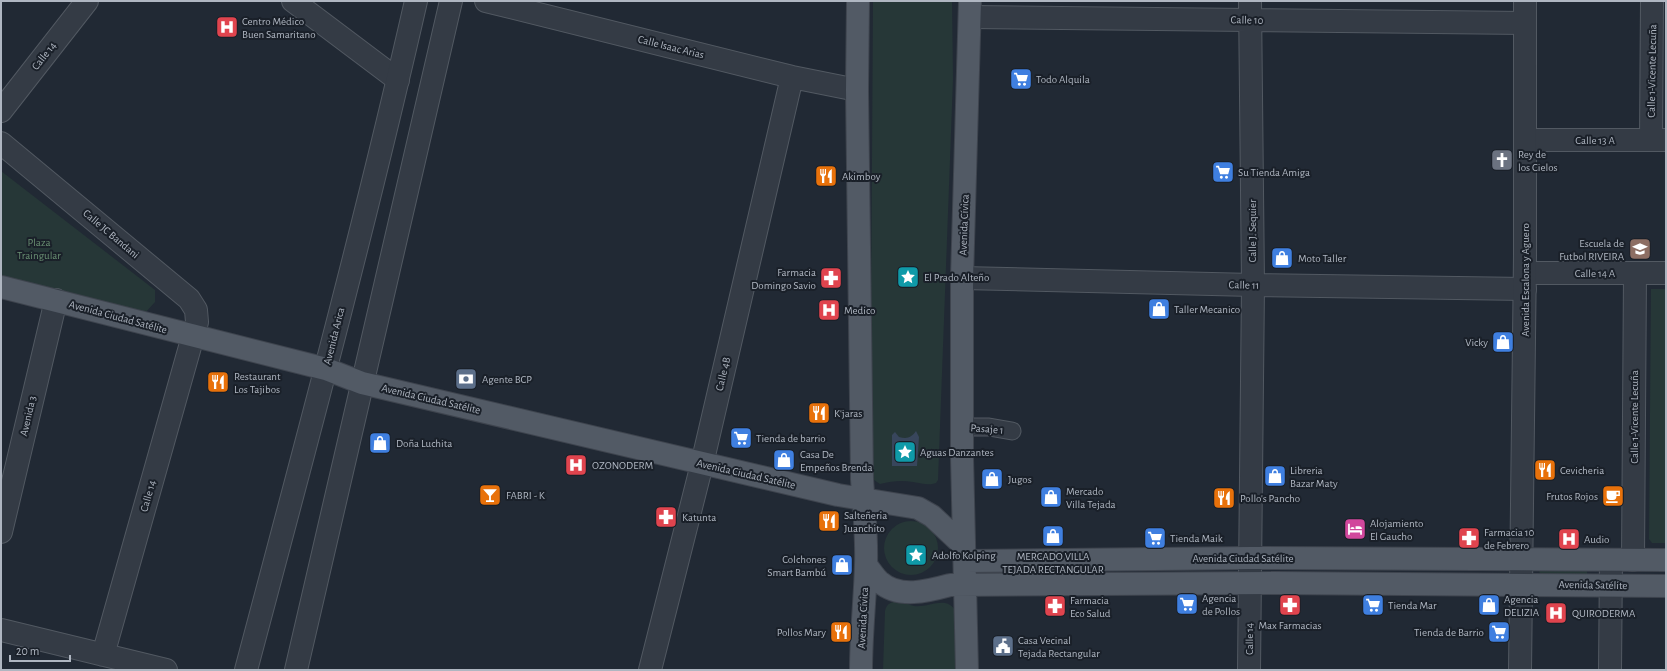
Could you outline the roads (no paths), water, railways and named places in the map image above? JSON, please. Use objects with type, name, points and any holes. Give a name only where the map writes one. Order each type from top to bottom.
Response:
[{"type":"main road","points":[[858,1],[857,90],[863,500]]},
{"type":"main road","name":"Avenida Cívica","points":[[966,586],[962,427],[962,278],[970,9]]},
{"type":"main road","name":"Avenida Ciudad Satélite","points":[[1,287],[56,300],[193,337],[326,369],[362,383],[702,464],[863,500],[918,508],[932,516],[965,553],[1249,558],[1521,559]]},
{"type":"main road","name":"Avenida Cívica","points":[[861,670],[866,565],[866,529],[863,500]]},
{"type":"main road","points":[[1521,559],[1666,560]]},
{"type":"main road","points":[[866,565],[880,583],[894,590],[909,593],[929,591],[950,585],[1144,583],[1521,584]]},
{"type":"main road","name":"Avenida Satélite","points":[[1521,584],[1666,586]]},
{"type":"main road","points":[[966,586],[967,670]]},
{"type":"street","name":"Calle 14","points":[[1,111],[87,1]]},
{"type":"street","points":[[293,1],[398,80]]},
{"type":"street","name":"Avenida Arica","points":[[246,670],[326,369],[398,80],[416,1]]},
{"type":"street","points":[[296,670],[451,1]]},
{"type":"street","name":"Calle Isaac Arias","points":[[486,1],[792,77],[857,90]]},
{"type":"street","name":"Avenida Escalona y Aguero","points":[[1521,584],[1525,281],[1525,1]]},
{"type":"street","name":"Calle 1-Vicente Lecuña","points":[[1652,1],[1659,140]]},
{"type":"street","name":"Calle 10","points":[[970,9],[1250,11],[1525,23]]},
{"type":"street","name":"Calle J. Sequier","points":[[1249,558],[1252,285],[1250,11]]},
{"type":"street","name":"Calle 4B","points":[[650,670],[702,464],[792,77]]},
{"type":"street","name":"Calle 13 A","points":[[1525,140],[1659,140]]},
{"type":"street","name":"Calle JC Bandani","points":[[1,143],[189,299],[196,310],[197,322],[193,337]]},
{"type":"street","name":"Calle 1-Vicente Lecuña","points":[[1633,560],[1635,273]]},
{"type":"street","name":"Calle 14 A","points":[[1525,281],[1635,273],[1666,273]]},
{"type":"street","name":"Calle 11","points":[[962,278],[1252,285],[1525,281]]},
{"type":"street","name":"Avenida 3","points":[[1,532],[56,300]]},
{"type":"street","name":"Calle 14","points":[[102,655],[193,337]]},
{"type":"street","name":"Pasaje 1","points":[[962,427],[989,427],[1012,431]]},
{"type":"street","name":"Calle 14","points":[[1249,558],[1249,670]]},
{"type":"street","points":[[1610,670],[1611,560]]},
{"type":"street","points":[[1520,670],[1521,584]]},
{"type":"street","points":[[1,630],[166,670]]},
{"type":"water","name":"Aguas Danzantes","points":[[916,431],[919,437],[917,466],[892,466],[892,435],[895,432],[899,437],[907,438],[911,437]]},
{"type":"place","name":"Centro Médico Buen Samaritano","points":[[227,27]]},
{"type":"place","name":"Todo Alquila","points":[[1021,79]]},
{"type":"place","name":"Rey de los Cielos","points":[[1502,160]]},
{"type":"place","name":"Su Tienda Amiga","points":[[1223,172]]},
{"type":"place","name":"Akimboy","points":[[826,176]]},
{"type":"place","name":"Escuela de Futbol RIVEIRA","points":[[1640,249]]},
{"type":"place","name":"Moto Taller","points":[[1282,258]]},
{"type":"place","name":"El Prado Alteño","points":[[908,277]]},
{"type":"place","name":"Farmacia Domingo Savio","points":[[831,278]]},
{"type":"place","name":"Taller Mecanico","points":[[1159,309]]},
{"type":"place","name":"Medico","points":[[829,310]]},
{"type":"place","name":"Vicky","points":[[1503,342]]},
{"type":"place","name":"Agente BCP","points":[[466,379]]},
{"type":"place","name":"Restaurant Los Tajibos","points":[[218,382]]},
{"type":"place","name":"K'jaras","points":[[819,413]]},
{"type":"place","name":"Tienda de barrio","points":[[741,438]]},
{"type":"place","name":"Doña Luchita","points":[[380,443]]},
{"type":"place","name":"Aguas Danzantes","points":[[905,452]]},
{"type":"place","name":"Casa De Empeños Brenda","points":[[784,460]]},
{"type":"place","name":"OZONODERM","points":[[576,465]]},
{"type":"place","name":"Cevicheria","points":[[1545,470]]},
{"type":"place","name":"Libreria Bazar Maty","points":[[1275,476]]},
{"type":"place","name":"Jugos","points":[[992,479]]},
{"type":"place","name":"FABRI - K","points":[[490,495]]},
{"type":"place","name":"Frutos Rojos","points":[[1613,496]]},
{"type":"place","name":"Mercado Villa Tejada","points":[[1051,497]]},
{"type":"place","name":"Pollo's Pancho","points":[[1224,498]]},
{"type":"place","name":"Katunta","points":[[666,517]]},
{"type":"place","name":"Salteñeria Juanchito","points":[[829,521]]},
{"type":"place","name":"Alojamiento El Gaucho","points":[[1355,529]]},
{"type":"place","name":"MERCADO VILLA TEJADA RECTANGULAR","points":[[1053,536]]},
{"type":"place","name":"Tienda Maik","points":[[1155,538]]},
{"type":"place","name":"Farmacia 10 de Febrero","points":[[1469,538]]},
{"type":"place","name":"Audio","points":[[1569,539]]},
{"type":"place","name":"Adolfo Kolping","points":[[916,555]]},
{"type":"place","name":"Colchones Smart Bambú","points":[[842,565]]},
{"type":"place","name":"Agencia de Pollos","points":[[1187,604]]},
{"type":"place","name":"Max Farmacias","points":[[1290,605]]},
{"type":"place","name":"Tienda Mar","points":[[1373,605]]},
{"type":"place","name":"Agencia DELIZIA","points":[[1489,605]]},
{"type":"place","name":"Farmacia Eco Salud","points":[[1055,606]]},
{"type":"place","name":"QUIRODERMA","points":[[1556,613]]},
{"type":"place","name":"Pollos Mary","points":[[841,632]]},
{"type":"place","name":"Tienda de Barrio","points":[[1499,632]]},
{"type":"place","name":"Casa Vecinal Tejada Rectangular","points":[[1003,646]]},
{"type":"park label","name":"Plaza Traingular","points":[[39,248]]}]
